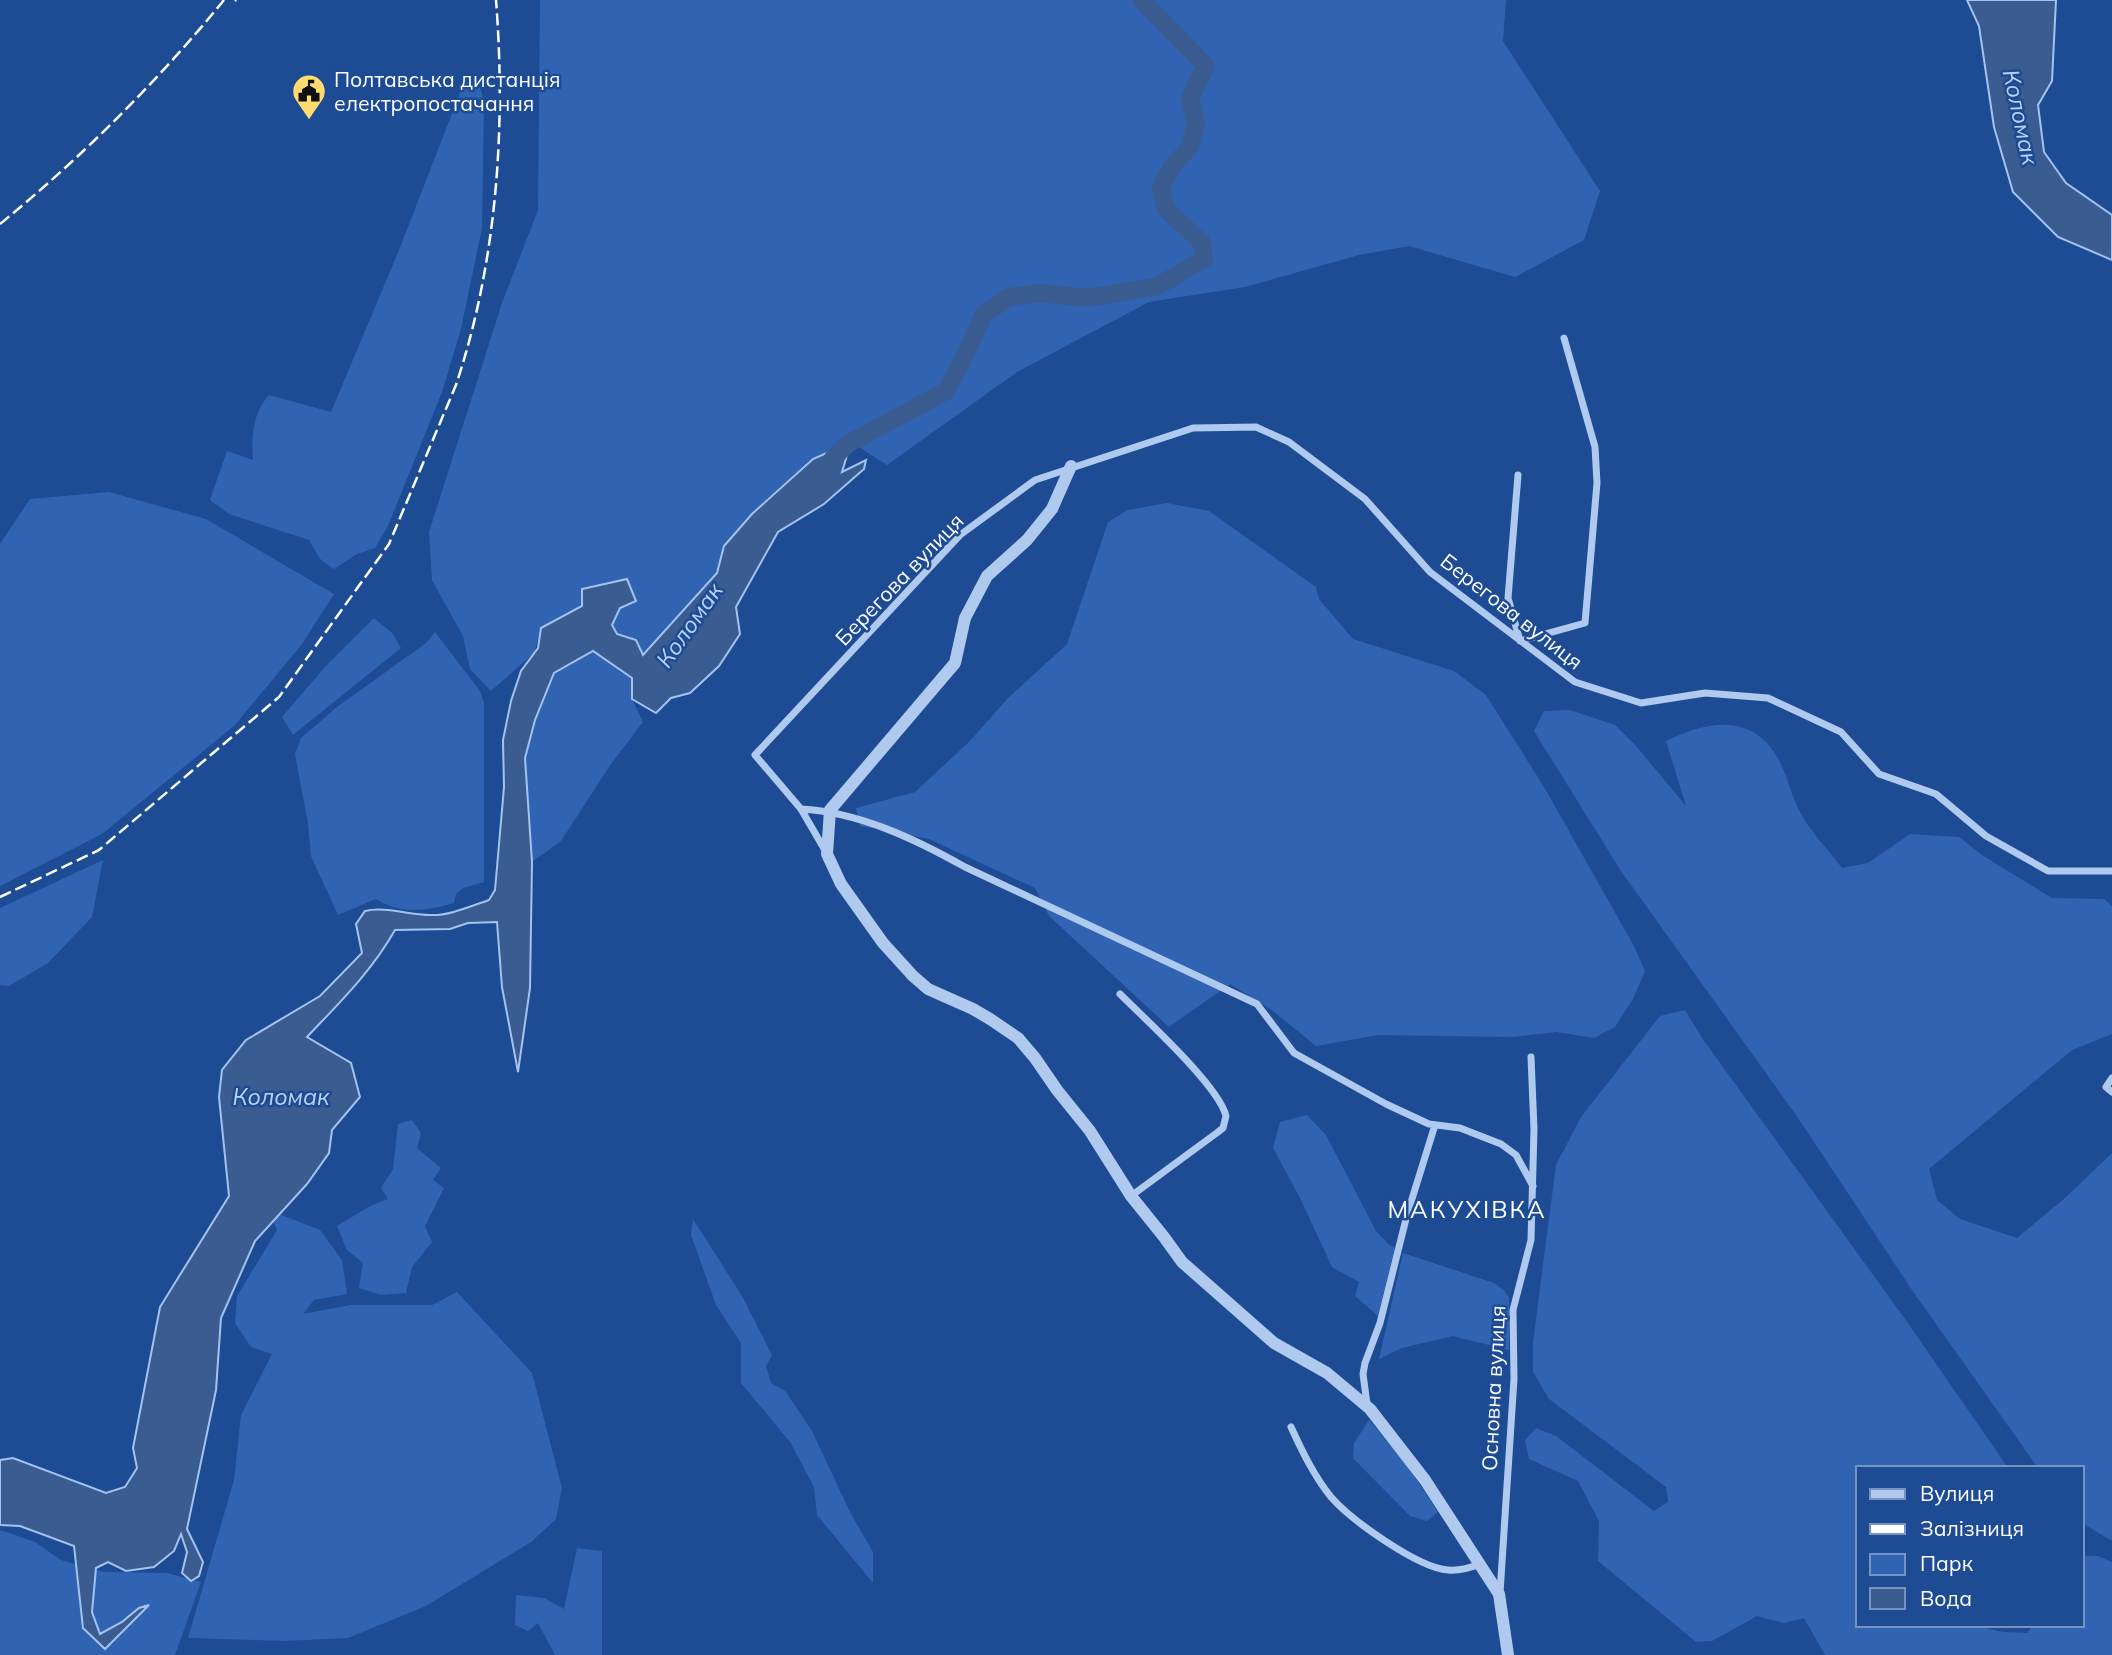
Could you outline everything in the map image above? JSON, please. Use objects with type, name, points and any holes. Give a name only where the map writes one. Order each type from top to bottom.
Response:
[{"type":"street","points":[[1518,475],[1508,598],[1520,641],[1585,623],[1597,483],[1595,447],[1564,338]]},
{"type":"street","name":"Берегова вулиця","points":[[801,809],[755,755],[960,535],[1035,480],[1072,466],[1194,428],[1256,427],[1289,442],[1365,499],[1430,572],[1575,682],[1640,703],[1705,694],[1768,698],[1841,732],[1879,774],[1936,794],[1986,836],[2048,871],[2112,871]]},
{"type":"street","points":[[827,854],[830,810],[955,663],[965,618],[987,576],[1027,540],[1052,509],[1072,466]]},
{"type":"street","points":[[801,809],[830,810],[922,842],[965,867],[1257,1004],[1294,1053],[1386,1104],[1435,1125],[1460,1128],[1501,1144],[1516,1155],[1533,1186]]},
{"type":"street","points":[[801,809],[848,894],[883,943],[928,989],[973,1009],[1018,1038],[1090,1131],[1131,1196],[1182,1262],[1274,1343],[1327,1373],[1368,1407],[1425,1480],[1499,1594],[1508,1655]]},
{"type":"street","points":[[1120,994],[1192,1067],[1219,1100],[1226,1116],[1223,1128],[1131,1196]]},
{"type":"street","name":"Основна вулиця","points":[[1499,1594],[1514,1379],[1513,1310],[1531,1240],[1531,1057]]},
{"type":"street","points":[[2109,1090],[2112,1078]]},
{"type":"street","points":[[1368,1407],[1363,1383],[1365,1363],[1380,1323],[1407,1214],[1435,1125]]},
{"type":"street","points":[[1291,1427],[1319,1482],[1333,1499],[1370,1531],[1402,1552],[1435,1567],[1458,1570],[1480,1564]]},
{"type":"green space","points":[[540,0],[1506,0],[1503,41],[1600,191],[1584,240],[1515,277],[1409,246],[1359,255],[1245,287],[1149,302],[1017,372],[887,465],[851,442],[818,456],[752,514],[724,546],[717,573],[643,655],[617,634],[612,625],[620,608],[627,579],[582,589],[582,606],[541,628],[534,653],[491,691],[470,669],[463,636],[432,580],[429,532],[502,303],[538,210]]},
{"type":"green space","points":[[468,85],[480,88],[484,100],[482,228],[461,329],[442,392],[388,526],[375,548],[357,554],[334,569],[320,559],[309,540],[229,514],[210,500],[227,451],[253,460],[254,425],[259,409],[269,395],[331,412],[399,250],[462,88]]},
{"type":"green space","points":[[109,492],[206,519],[334,594],[302,644],[234,726],[102,834],[0,886],[0,544],[30,499]]},
{"type":"green space","points":[[1167,503],[1209,511],[1316,587],[1319,599],[1353,639],[1454,671],[1486,695],[1544,787],[1634,946],[1645,971],[1633,999],[1615,1027],[1594,1038],[1556,1032],[1513,1037],[1378,1035],[1316,1046],[1273,1011],[1230,984],[1169,1027],[1049,916],[1035,888],[929,839],[860,826],[856,808],[915,792],[970,741],[1008,698],[1067,644],[1108,522],[1128,510]]},
{"type":"green space","points":[[374,618],[392,633],[401,648],[293,735],[282,717],[324,668]]},
{"type":"green space","points":[[435,632],[480,691],[484,703],[484,882],[463,888],[456,894],[454,903],[444,906],[414,910],[395,908],[376,899],[338,915],[311,856],[295,754],[301,738],[337,707],[426,643]]},
{"type":"green space","points":[[593,651],[632,678],[632,699],[643,722],[611,764],[561,841],[532,862],[525,758],[535,720],[554,673]]},
{"type":"green space","points":[[1570,710],[1615,725],[1686,806],[1666,741],[1713,726],[1728,725],[1756,734],[1779,760],[1802,816],[1842,868],[1868,863],[1910,834],[1959,837],[1982,855],[2052,898],[2104,899],[2112,906],[2112,1034],[2072,1050],[1929,1169],[1937,1200],[1960,1219],[2017,1238],[2065,1198],[2112,1153],[2112,1541],[2084,1524],[2084,1466],[2037,1466],[1914,1293],[1796,1115],[1621,871],[1534,731],[1544,711]]},
{"type":"green space","points":[[103,860],[92,917],[48,963],[9,986],[0,985],[0,908]]},
{"type":"green space","points":[[1685,1010],[1702,1038],[1910,1326],[2006,1465],[1856,1466],[1856,1627],[1979,1627],[2027,1633],[2032,1627],[2084,1627],[2084,1556],[2098,1556],[2112,1562],[2112,1655],[1825,1655],[1804,1618],[1784,1623],[1757,1616],[1712,1641],[1696,1642],[1598,1561],[1599,1521],[1578,1481],[1529,1459],[1525,1440],[1536,1428],[1556,1436],[1654,1511],[1668,1502],[1666,1487],[1549,1399],[1533,1372],[1533,1342],[1556,1165],[1581,1117],[1660,1016]]},
{"type":"green space","points":[[1307,1115],[1326,1135],[1376,1231],[1395,1248],[1378,1316],[1355,1296],[1359,1282],[1332,1267],[1273,1148],[1280,1122]]},
{"type":"green space","points":[[412,1120],[421,1133],[417,1148],[441,1168],[433,1180],[444,1188],[425,1226],[432,1242],[412,1267],[406,1293],[381,1295],[359,1288],[363,1263],[347,1250],[337,1226],[370,1206],[388,1199],[381,1188],[393,1169],[398,1124]]},
{"type":"green space","points":[[279,1214],[320,1230],[342,1260],[347,1294],[314,1300],[303,1314],[350,1305],[432,1305],[457,1292],[532,1373],[562,1488],[556,1519],[531,1542],[426,1606],[348,1638],[285,1641],[188,1638],[234,1480],[241,1415],[272,1354],[251,1347],[235,1323],[237,1296],[277,1230],[273,1221]]},
{"type":"green space","points":[[693,1219],[742,1296],[772,1355],[766,1366],[771,1383],[785,1391],[812,1431],[850,1512],[873,1552],[873,1583],[817,1515],[814,1487],[790,1442],[741,1383],[741,1343],[716,1305],[691,1235]]},
{"type":"green space","points":[[1403,1253],[1494,1283],[1504,1290],[1509,1298],[1509,1350],[1453,1336],[1402,1348],[1379,1359]]},
{"type":"green space","points":[[1369,1420],[1405,1463],[1438,1512],[1427,1521],[1410,1516],[1353,1458],[1354,1443]]},
{"type":"green space","points":[[0,1530],[35,1542],[61,1560],[104,1572],[167,1573],[201,1582],[175,1655],[0,1655]]},
{"type":"green space","points":[[577,1548],[602,1551],[602,1655],[555,1655],[538,1623],[528,1631],[515,1625],[516,1595],[544,1598],[564,1609]]},
{"type":"water","points":[[1967,0],[2056,0],[2052,81],[2038,105],[2044,152],[2066,183],[2112,215],[2112,260],[2058,237],[2013,192],[1994,127],[1979,26]]},
{"type":"water","name":"Коломак","points":[[851,442],[842,472],[866,460],[864,469],[824,504],[778,532],[736,607],[740,634],[719,666],[690,693],[671,698],[656,713],[632,699],[632,678],[593,651],[554,673],[535,720],[525,758],[532,862],[530,988],[518,1072],[502,987],[497,922],[468,923],[450,929],[395,930],[365,973],[307,1037],[351,1063],[360,1097],[332,1130],[329,1153],[307,1184],[255,1241],[221,1318],[216,1390],[187,1529],[203,1562],[199,1576],[191,1581],[182,1573],[187,1552],[181,1534],[174,1551],[154,1567],[126,1571],[108,1562],[96,1568],[92,1612],[100,1634],[122,1622],[139,1608],[149,1605],[105,1649],[83,1628],[74,1546],[20,1526],[0,1525],[0,1460],[13,1458],[106,1493],[125,1487],[137,1468],[133,1448],[160,1307],[229,1196],[219,1097],[222,1070],[246,1040],[320,996],[362,953],[356,924],[365,911],[437,915],[489,900],[495,890],[504,787],[503,740],[511,701],[521,671],[538,648],[541,628],[582,606],[582,589],[627,579],[636,601],[620,608],[612,625],[617,634],[636,640],[643,655],[717,573],[724,546],[752,514],[813,459]]},
{"type":"waterway","name":"Коломак","points":[[833,458],[849,443],[945,392],[983,315],[1009,297],[1041,293],[1088,298],[1158,286],[1204,259],[1202,243],[1166,209],[1161,188],[1171,168],[1190,147],[1196,124],[1190,98],[1206,66],[1141,0]]},
{"type":"railway","points":[[0,224],[60,173],[118,118],[173,60],[224,0]]},
{"type":"railway","points":[[0,897],[99,850],[279,697],[389,544],[456,385],[481,291],[499,146],[496,0]]},
{"type":"place","name":"Полтавська дистанція електропостачання","points":[[309,121]]},
{"type":"district","name":"МАКУХІВКА","points":[[1467,1209]]}]
